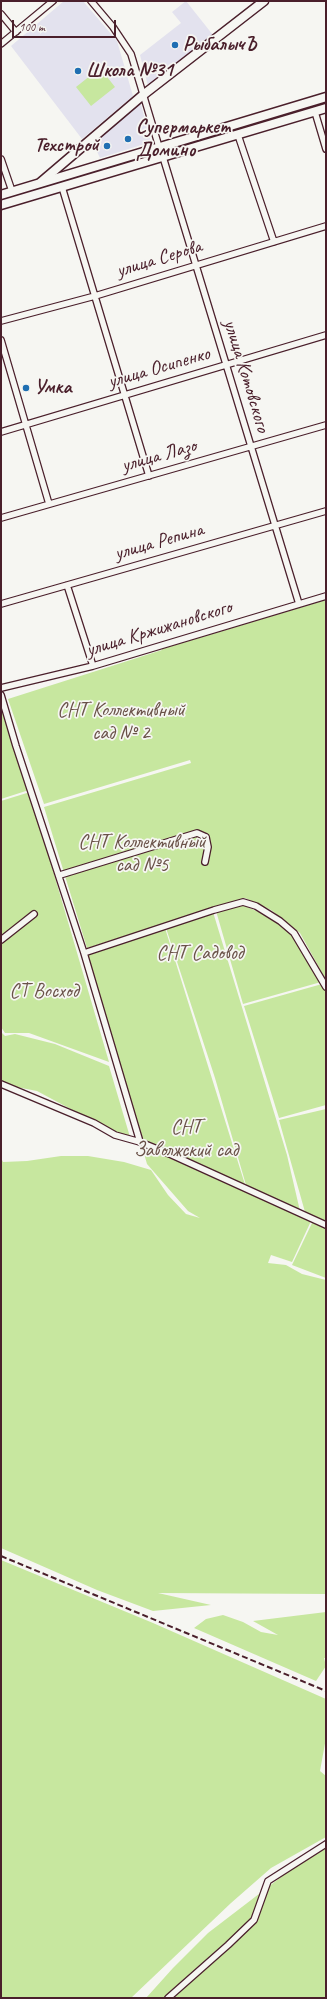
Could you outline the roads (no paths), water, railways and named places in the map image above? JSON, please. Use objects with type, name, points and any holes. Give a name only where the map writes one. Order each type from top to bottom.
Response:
[{"type":"main road","points":[[40,183],[143,94],[264,1]]},
{"type":"main road","points":[[1,195],[326,97]]},
{"type":"main road","points":[[1,205],[326,108]]},
{"type":"main road","points":[[40,183],[45,187],[41,193]]},
{"type":"street","points":[[1,44],[53,1]]},
{"type":"street","points":[[91,1],[113,27],[131,54],[159,147]]},
{"type":"street","points":[[1,14],[16,32]]},
{"type":"street","points":[[315,112],[326,149]]},
{"type":"street","points":[[238,135],[274,242]]},
{"type":"street","name":"улица Котовского","points":[[162,157],[299,604]]},
{"type":"street","points":[[1,159],[12,191]]},
{"type":"street","points":[[62,187],[149,476]]},
{"type":"street","name":"улица Серова","points":[[1,321],[95,296],[326,226]]},
{"type":"street","name":"улица Осипенко","points":[[1,432],[326,335]]},
{"type":"street","points":[[1,340],[49,504]]},
{"type":"street","name":"улица Лазо","points":[[1,518],[326,425]]},
{"type":"street","name":"улица Репина","points":[[1,604],[326,511]]},
{"type":"street","points":[[67,585],[93,666]]},
{"type":"street","name":"улица Кржижановского","points":[[1,688],[44,679],[93,666],[326,596]]},
{"type":"street","points":[[1,695],[16,746],[60,875],[140,1142]]},
{"type":"street","points":[[60,875],[198,833],[206,837],[208,848],[205,862]]},
{"type":"street","points":[[84,953],[206,912],[243,902],[256,906],[280,921],[294,933],[326,987]]},
{"type":"street","points":[[1,940],[34,914]]},
{"type":"street","points":[[1,1084],[94,1123],[115,1135],[140,1142],[326,1225]]},
{"type":"street","points":[[168,1998],[254,1920],[268,1881],[326,1844]]},
{"type":"railway","points":[[1,1556],[326,1691]]},
{"type":"place","name":"РыбалычЪ","points":[[175,45]]},
{"type":"place","name":"Школа №31","points":[[78,71]]},
{"type":"place","name":"Супермаркет Домино","points":[[128,139]]},
{"type":"place","name":"Техстрой","points":[[107,146]]},
{"type":"place","name":"Умка","points":[[26,388]]},
{"type":"park label","name":"СНТ Коллективный сад № 2","points":[[121,722]]},
{"type":"park label","name":"СНТ Коллективный сад №5","points":[[142,854]]},
{"type":"park label","name":"СНТ Садовод","points":[[200,954]]},
{"type":"park label","name":"СТ Восход","points":[[44,992]]},
{"type":"park label","name":"СНТ Заволжский сад","points":[[186,1140]]}]
